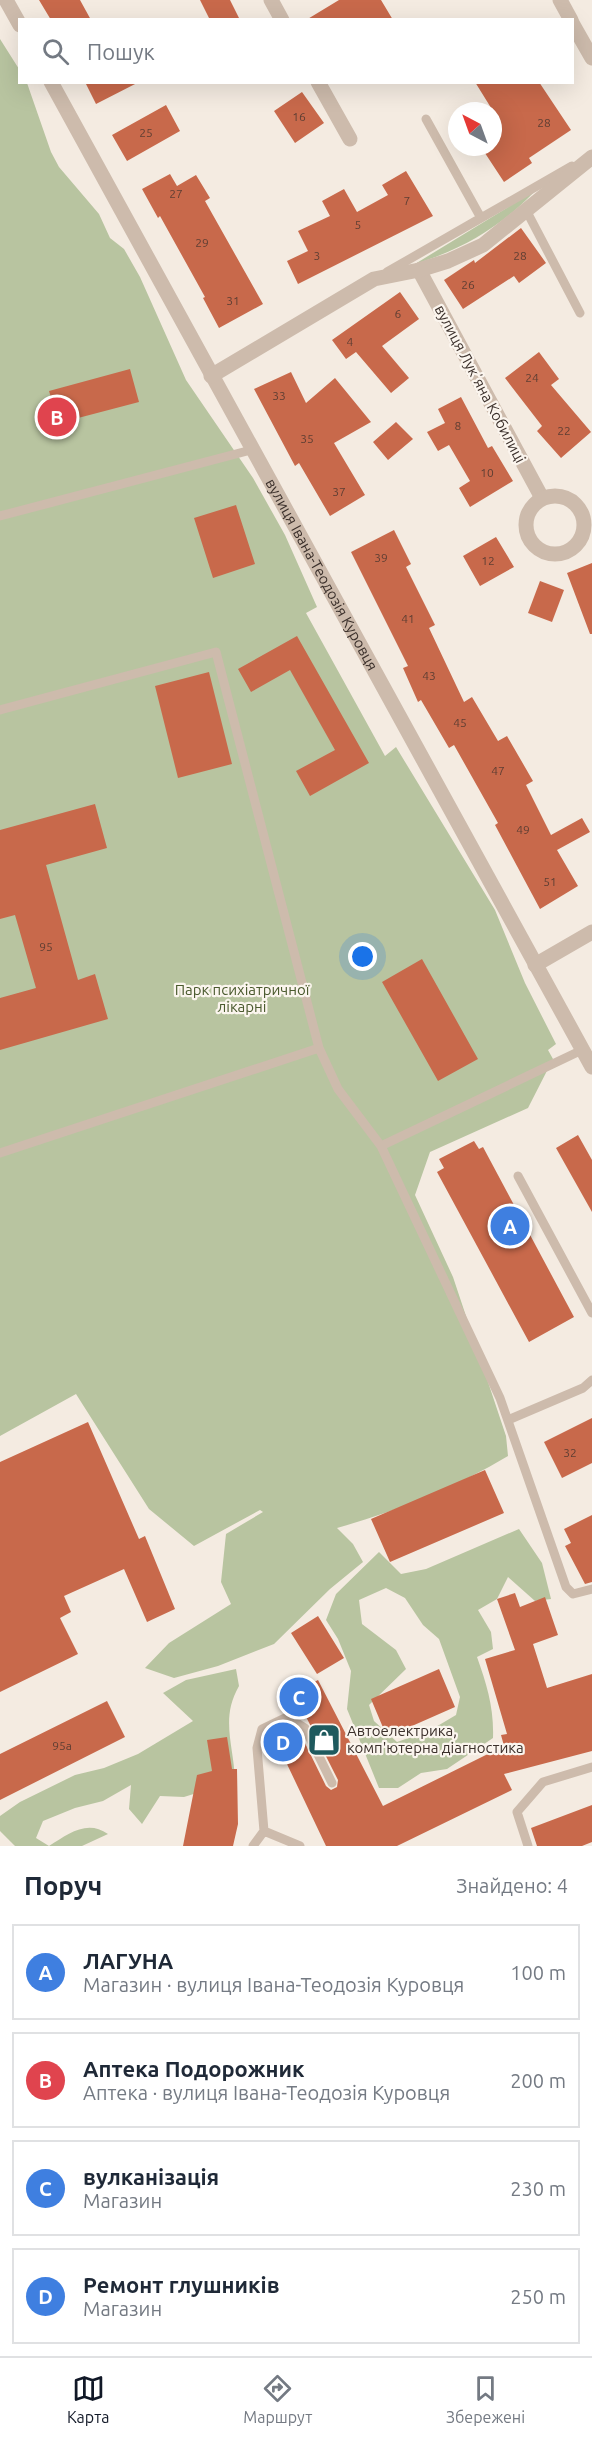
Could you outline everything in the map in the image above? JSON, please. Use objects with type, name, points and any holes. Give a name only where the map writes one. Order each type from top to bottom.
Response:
[{"type":"street","points":[[6,0],[18,21]]},
{"type":"street","points":[[271,0],[281,18]]},
{"type":"street","points":[[560,0],[570,18]]},
{"type":"street","points":[[574,25],[592,58]]},
{"type":"street","name":"вулиця Івана-Теодозія Куровця","points":[[52,84],[592,1067]]},
{"type":"street","points":[[319,84],[350,139]]},
{"type":"street","points":[[211,376],[374,279],[419,270],[448,261],[483,245],[592,156]]},
{"type":"street","name":"вулиця Лукʼяна Кобилиці","points":[[419,270],[542,498]]},
{"type":"street","points":[[535,965],[592,932]]},
{"type":"lane","points":[[426,119],[481,218]]},
{"type":"lane","points":[[374,279],[592,156]]},
{"type":"lane","points":[[526,210],[580,314]]},
{"type":"lane","points":[[0,516],[252,450]]},
{"type":"lane","points":[[0,710],[216,652],[319,1048],[338,1089],[381,1146],[486,1367],[508,1420],[566,1587],[573,1594],[592,1589]]},
{"type":"lane","points":[[0,1153],[319,1048]]},
{"type":"lane","points":[[381,1146],[582,1050]]},
{"type":"lane","points":[[518,1176],[592,1313]]},
{"type":"lane","points":[[508,1420],[584,1388],[592,1380]]},
{"type":"lane","points":[[254,1846],[264,1831],[257,1748],[262,1730],[286,1718],[305,1728],[332,1783]]},
{"type":"lane","points":[[528,1846],[517,1812],[543,1782],[592,1767]]},
{"type":"lane","points":[[264,1831],[300,1846]]},
{"type":"green space","name":"Парк психіатричної лікарні","points":[[0,39],[18,67],[18,84],[27,84],[51,152],[59,167],[99,214],[110,238],[124,249],[140,277],[186,380],[253,478],[285,535],[317,607],[306,613],[385,756],[396,747],[495,910],[525,983],[556,1044],[548,1050],[553,1059],[528,1108],[430,1152],[415,1195],[453,1277],[506,1436],[508,1456],[425,1498],[337,1528],[353,1544],[363,1562],[330,1589],[274,1644],[218,1666],[174,1678],[145,1668],[169,1643],[231,1604],[221,1582],[226,1534],[263,1512],[260,1510],[194,1546],[149,1509],[76,1394],[0,1436]]},
{"type":"green space","points":[[536,190],[495,226],[465,244],[415,264]]},
{"type":"green space","points":[[519,1529],[542,1563],[551,1599],[535,1601],[508,1577],[497,1599],[478,1610],[491,1632],[493,1649],[477,1657],[489,1697],[493,1738],[447,1769],[421,1773],[398,1788],[379,1788],[347,1709],[351,1671],[338,1639],[326,1620],[336,1594],[379,1552],[401,1574],[426,1569]],"holes":[[[386,1588],[405,1598],[423,1625],[439,1639],[460,1697],[456,1715],[429,1731],[397,1742],[374,1721],[369,1705],[406,1669],[396,1650],[362,1624],[359,1600]]]},
{"type":"green space","points":[[236,1669],[239,1686],[233,1698],[229,1721],[235,1781],[184,1797],[160,1796],[142,1824],[129,1809],[131,1785],[103,1801],[75,1808],[43,1821],[36,1838],[49,1846],[15,1846],[0,1831],[0,1816],[20,1802],[75,1775],[104,1768],[138,1754],[193,1721],[163,1693],[186,1680]]},
{"type":"green space","points":[[85,1828],[93,1828],[108,1834],[82,1846],[49,1846],[70,1833]]},
{"type":"building","points":[[39,0],[80,0],[90,18],[50,18]]},
{"type":"building","points":[[200,0],[230,0],[239,18],[209,18]]},
{"type":"building","points":[[339,0],[381,0],[392,18],[309,18]]},
{"type":"building","points":[[86,84],[135,84],[96,104]]},
{"type":"building","points":[[476,84],[540,84],[571,130],[529,158],[532,163],[504,182],[487,156],[502,156],[502,102],[487,102]]},
{"type":"building","points":[[302,92],[324,123],[295,143],[274,111]]},
{"type":"building","points":[[166,105],[180,131],[127,161],[112,135]]},
{"type":"building","points":[[406,171],[433,216],[298,284],[287,261],[308,251],[298,231],[330,216],[322,201],[344,189],[357,212],[388,195],[382,185]]},
{"type":"building","points":[[170,174],[177,186],[196,175],[210,198],[205,201],[263,304],[219,328],[203,298],[205,297],[160,216],[158,218],[142,189]]},
{"type":"building","points":[[521,228],[546,263],[519,283],[514,276],[463,309],[444,280],[474,260],[475,263]]},
{"type":"building","points":[[400,292],[419,319],[382,346],[409,378],[391,393],[356,352],[346,359],[332,340]]},
{"type":"building","points":[[539,352],[559,379],[551,385],[591,432],[561,458],[537,431],[542,426],[505,378]]},
{"type":"building","points":[[130,369],[139,402],[59,423],[49,391]]},
{"type":"building","points":[[291,372],[306,403],[335,378],[371,422],[334,443],[365,495],[330,516],[299,463],[295,466],[254,389]]},
{"type":"building","points":[[461,397],[488,448],[492,446],[513,481],[470,507],[459,488],[470,481],[449,445],[438,451],[427,432],[445,423],[438,409]]},
{"type":"building","points":[[396,422],[413,439],[388,460],[373,442]]},
{"type":"building","points":[[236,505],[255,564],[213,578],[194,518]]},
{"type":"building","points":[[394,530],[411,564],[406,567],[435,625],[429,628],[464,702],[472,697],[498,741],[507,736],[533,781],[526,785],[551,835],[582,818],[590,832],[557,850],[578,886],[540,909],[495,825],[498,823],[454,745],[449,748],[421,700],[418,702],[403,668],[408,666],[351,552]]},
{"type":"building","points":[[496,537],[514,567],[480,586],[463,556]]},
{"type":"building","points":[[592,563],[592,634],[590,634],[567,573]]},
{"type":"building","points":[[540,581],[564,590],[552,622],[528,613]]},
{"type":"building","points":[[297,636],[369,763],[310,796],[296,771],[335,750],[290,670],[251,692],[238,669]]},
{"type":"building","points":[[209,672],[232,764],[178,778],[155,686]]},
{"type":"building","points":[[95,804],[107,848],[46,865],[78,980],[95,974],[108,1019],[0,1050],[0,998],[36,988],[15,915],[0,919],[0,830]]},
{"type":"building","points":[[422,959],[478,1059],[438,1081],[382,982]]},
{"type":"building","points":[[578,1135],[592,1160],[592,1212],[556,1148]]},
{"type":"building","points":[[474,1141],[479,1149],[483,1147],[574,1317],[529,1342],[437,1172],[444,1168],[439,1159]]},
{"type":"building","points":[[592,1418],[592,1463],[562,1478],[544,1442]]},
{"type":"building","points":[[88,1422],[139,1539],[145,1536],[175,1609],[147,1622],[124,1569],[64,1596],[71,1612],[60,1618],[78,1654],[0,1692],[0,1462]]},
{"type":"building","points":[[485,1470],[504,1513],[390,1562],[371,1519]]},
{"type":"building","points":[[592,1515],[592,1582],[585,1584],[565,1546],[571,1543],[564,1529]]},
{"type":"building","points":[[515,1593],[520,1607],[545,1597],[558,1635],[533,1644],[547,1688],[592,1674],[592,1751],[504,1774],[512,1790],[397,1846],[326,1846],[276,1741],[297,1731],[300,1733],[326,1786],[331,1790],[337,1787],[338,1780],[294,1693],[318,1680],[383,1806],[504,1746],[501,1735],[507,1734],[485,1659],[515,1650],[497,1599]]},
{"type":"building","points":[[318,1616],[344,1658],[317,1674],[291,1633]]},
{"type":"building","points":[[439,1669],[455,1707],[387,1737],[371,1699]]},
{"type":"building","points":[[107,1701],[125,1737],[0,1800],[0,1754]]},
{"type":"building","points":[[227,1737],[232,1769],[237,1769],[238,1824],[233,1846],[183,1846],[197,1775],[212,1771],[207,1740]]},
{"type":"building","points":[[592,1805],[592,1842],[582,1846],[537,1846],[531,1828]]},
{"type":"place","name":"Аптека Подорожник","points":[[57,417]]},
{"type":"place","name":"ЛАГУНА","points":[[510,1226]]},
{"type":"place","name":"вулканізація","points":[[299,1697]]},
{"type":"place","name":"Автоелектрика, комп'ютерна діагностика","points":[[324,1740]]},
{"type":"place","name":"Ремонт глушників","points":[[283,1742]]}]
